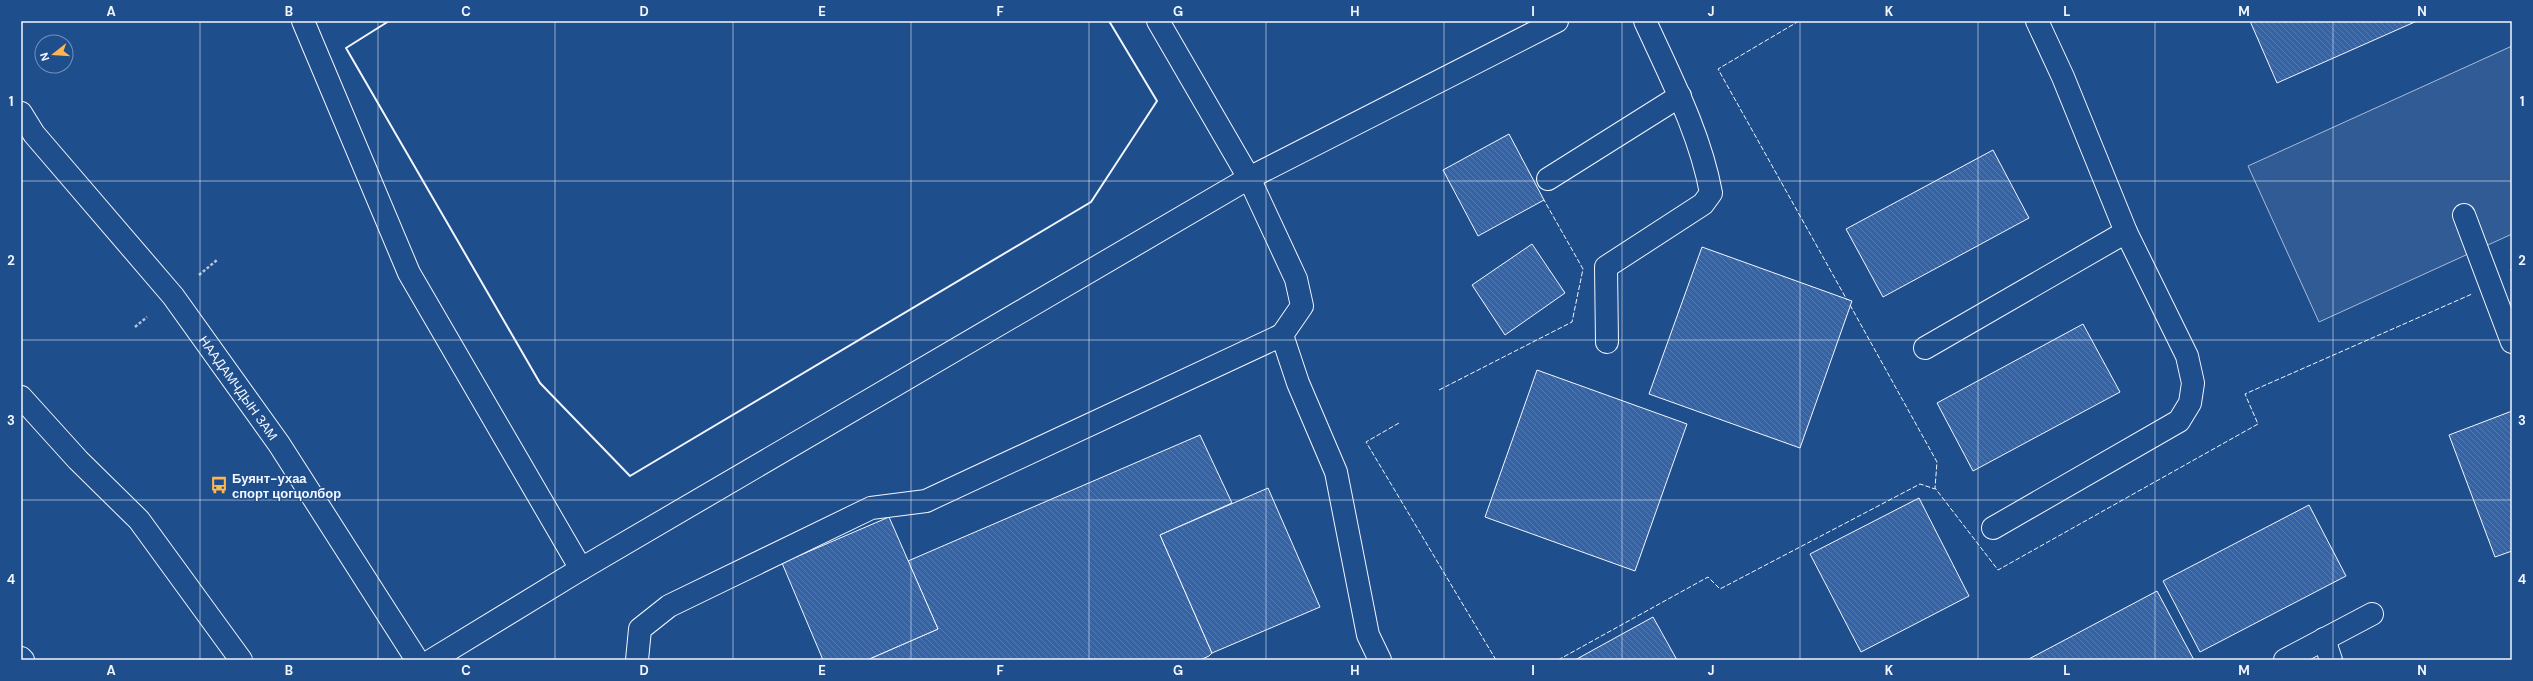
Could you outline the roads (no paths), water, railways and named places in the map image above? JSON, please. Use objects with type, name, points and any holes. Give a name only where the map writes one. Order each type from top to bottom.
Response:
[{"type":"street","points":[[303,21],[409,273],[581,569]]},
{"type":"street","points":[[637,660],[640,630],[669,606],[871,508],[926,501],[1282,335],[1302,306],[1296,279],[1249,178],[1158,21]]},
{"type":"street","points":[[432,660],[581,569],[1249,178],[1557,21]]},
{"type":"street","points":[[1607,342],[1606,267],[1703,204],[1711,193],[1707,169],[1680,96],[1645,21]]},
{"type":"street","points":[[1993,528],[2179,421],[2190,403],[2193,383],[2187,356],[2126,232],[2063,77],[2037,21]]},
{"type":"street","points":[[1548,179],[1680,96]]},
{"type":"street","name":"НААДАМЧДЫН ЗАМ","points":[[21,113],[27,130],[173,296],[279,444],[417,660]]},
{"type":"street","points":[[2464,215],[2512,342]]},
{"type":"street","points":[[1925,348],[2126,232]]},
{"type":"street","points":[[1282,335],[1298,383],[1336,472],[1368,634],[1367,660]]},
{"type":"street","points":[[21,397],[78,460],[139,520],[241,660]]},
{"type":"street","points":[[2285,660],[2372,614]]},
{"type":"street","points":[[1368,634],[1380,660]]},
{"type":"street","points":[[2324,640],[2331,660]]},
{"type":"place","name":"Буянт-ухаа спорт цогцолбор","points":[[219,485]]}]
